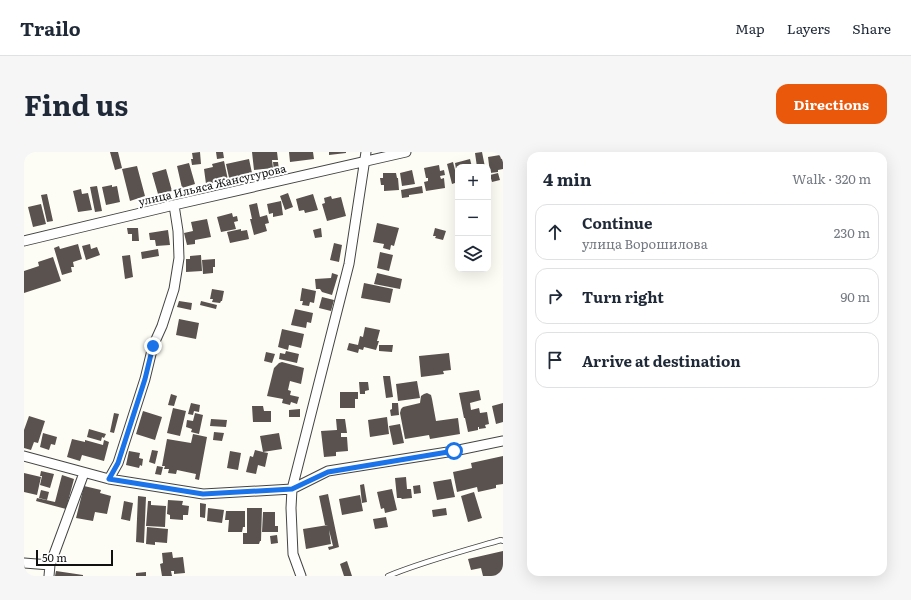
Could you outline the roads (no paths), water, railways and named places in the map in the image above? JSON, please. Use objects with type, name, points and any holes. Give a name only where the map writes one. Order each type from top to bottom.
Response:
[{"type":"street","points":[[301,576],[293,554],[291,508],[292,489],[349,264],[366,152]]},
{"type":"street","name":"улица Ильяса Жансугурова","points":[[24,241],[406,152]]},
{"type":"street","points":[[109,479],[118,463],[145,379],[153,346],[162,326],[174,289],[179,258],[178,230],[174,205]]},
{"type":"street","points":[[24,456],[109,479],[203,494],[292,489],[328,472],[454,451],[503,441]]},
{"type":"street","points":[[49,576],[50,565],[84,473]]},
{"type":"street","points":[[24,563],[50,565]]},
{"type":"lane","points":[[388,576],[454,554],[502,540],[503,541]]}]
